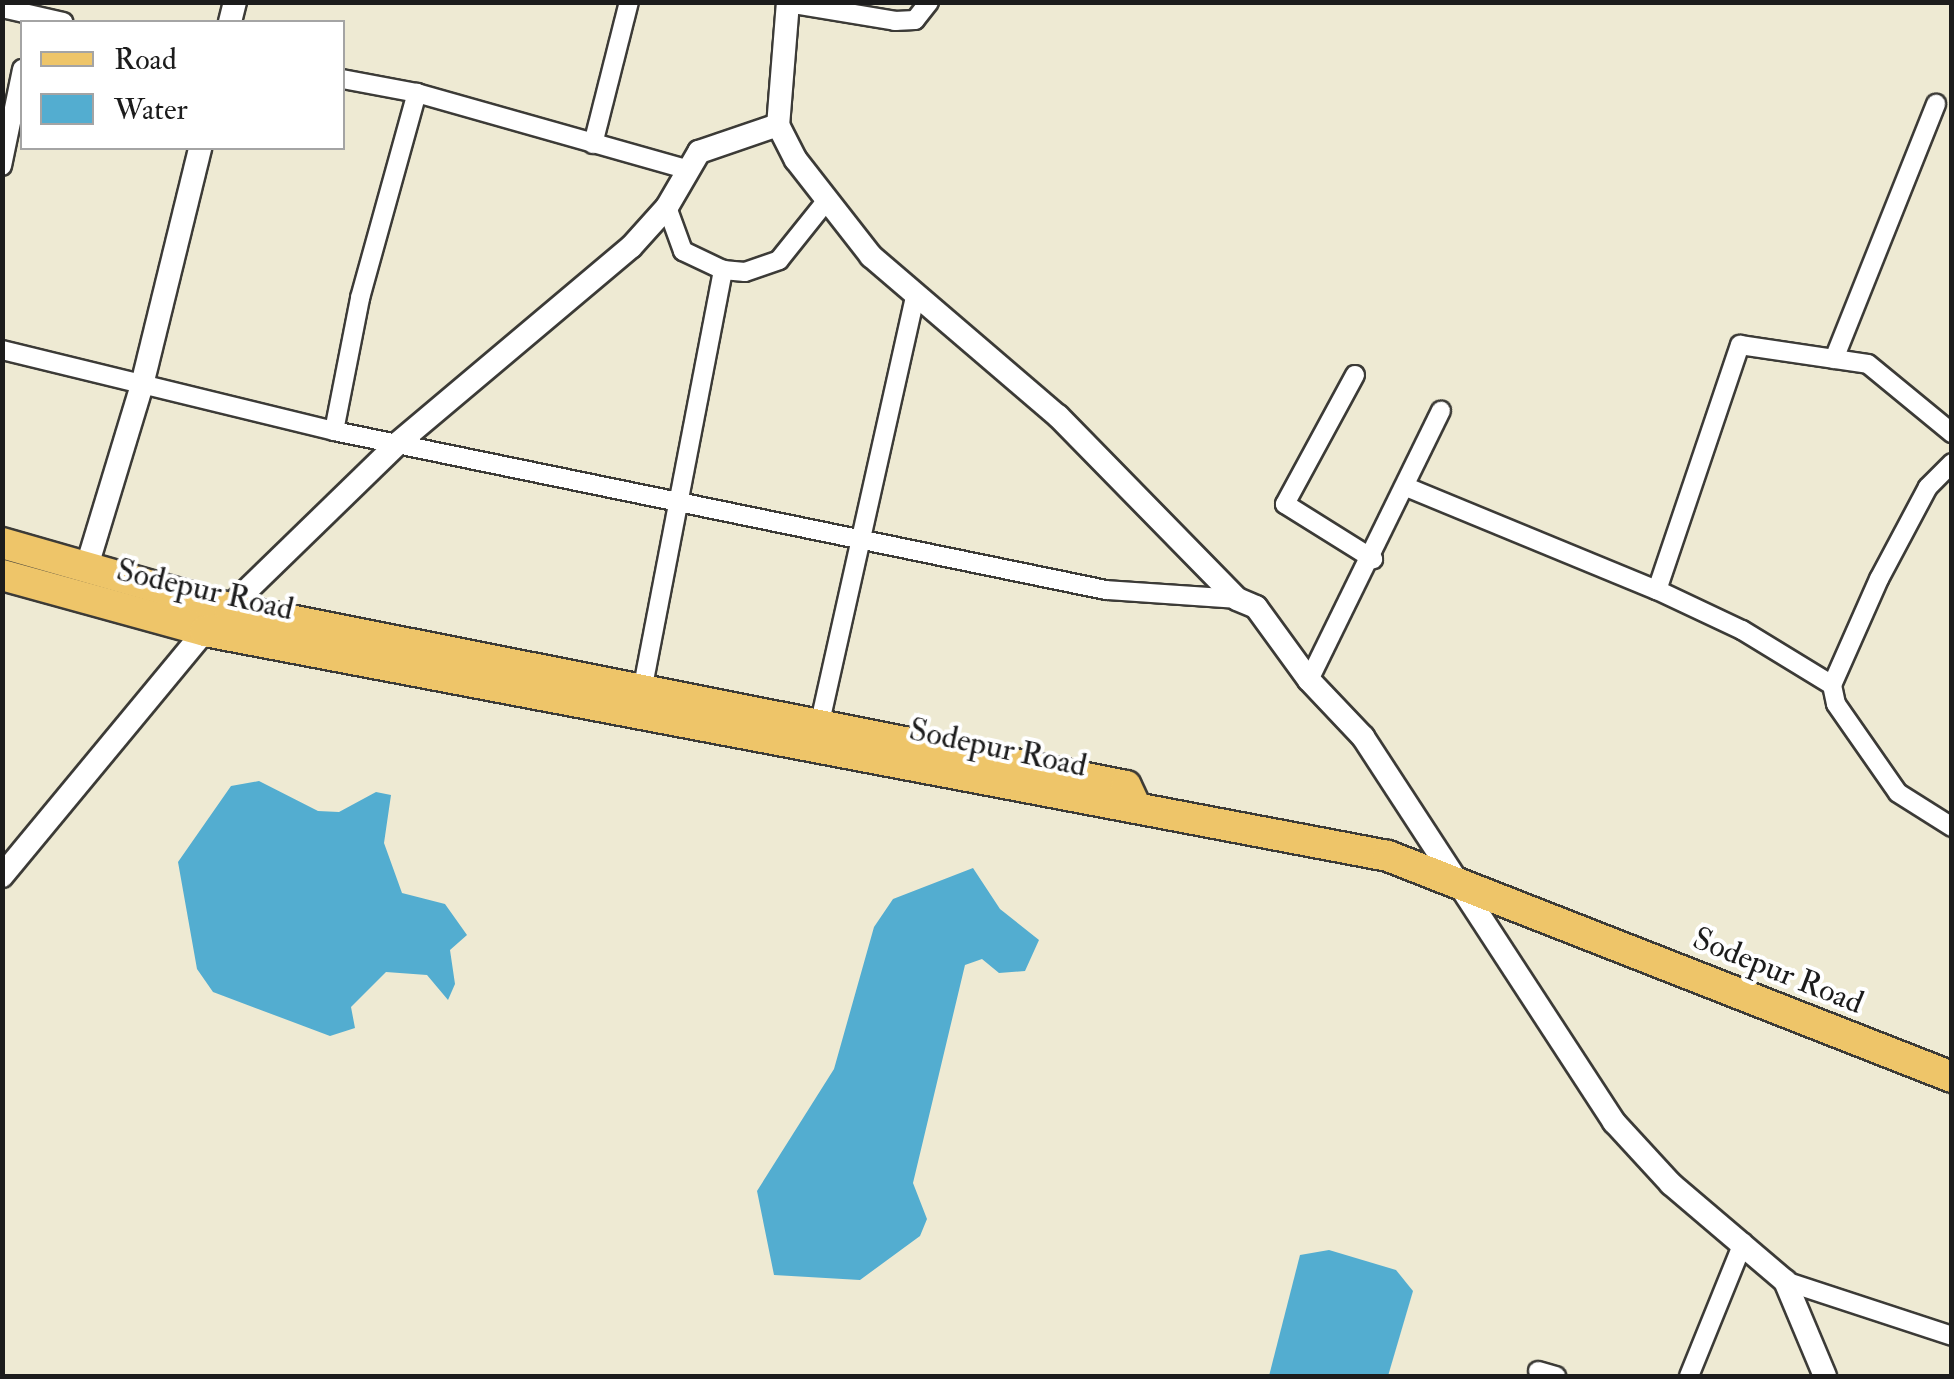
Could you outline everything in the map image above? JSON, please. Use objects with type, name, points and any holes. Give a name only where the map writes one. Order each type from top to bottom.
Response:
[{"type":"main road","points":[[2,543],[228,608],[643,686],[1126,786],[1136,805]]},
{"type":"main road","name":"Sodepur Road","points":[[5,580],[205,631],[1108,807],[1136,805],[1388,856],[1952,1077]]},
{"type":"street","points":[[593,144],[629,2]]},
{"type":"street","points":[[929,2],[915,20],[895,21],[788,3],[778,125],[827,200],[871,256],[1058,416],[1237,599]]},
{"type":"street","points":[[2,8],[34,14]]},
{"type":"street","points":[[2,166],[20,79]]},
{"type":"street","points":[[345,80],[416,92],[688,170]]},
{"type":"street","points":[[334,431],[360,298],[416,92]]},
{"type":"street","points":[[1834,359],[1936,104]]},
{"type":"street","points":[[2,876],[205,631],[398,443],[632,247],[668,207],[699,152],[778,125]]},
{"type":"street","points":[[86,566],[142,385],[200,150]]},
{"type":"street","points":[[668,207],[683,251],[723,270],[745,272],[780,260],[827,200]]},
{"type":"street","points":[[643,686],[723,270]]},
{"type":"street","points":[[820,722],[856,539],[916,294]]},
{"type":"street","points":[[1656,590],[1740,345],[1868,364],[1952,433]]},
{"type":"street","points":[[2,350],[334,431],[677,497],[856,539],[1106,590],[1237,599],[1256,607],[1309,680],[1363,737],[1614,1122],[1671,1184],[1785,1281],[1952,1336]]},
{"type":"street","points":[[1355,375],[1286,504],[1374,559]]},
{"type":"street","points":[[1309,680],[1409,488],[1442,410]]},
{"type":"street","points":[[1952,463],[1928,487],[1887,564],[1832,685],[1836,704],[1898,793],[1952,827]]},
{"type":"street","points":[[1409,488],[1656,590],[1742,630],[1832,685]]},
{"type":"street","points":[[1688,1376],[1743,1243]]},
{"type":"street","points":[[1785,1281],[1825,1376]]},
{"type":"water","points":[[259,781],[318,811],[339,812],[376,792],[391,795],[384,843],[402,893],[445,904],[467,935],[450,950],[455,984],[448,1000],[427,975],[386,972],[351,1007],[355,1028],[330,1036],[213,992],[197,969],[178,862],[231,786]]},
{"type":"water","points":[[973,868],[1000,909],[1039,940],[1025,971],[999,973],[982,959],[965,965],[913,1183],[927,1219],[920,1236],[860,1280],[774,1275],[757,1191],[834,1069],[874,927],[893,899]]},
{"type":"water","points":[[1329,1250],[1396,1270],[1413,1291],[1388,1376],[1269,1376],[1300,1255]]}]
